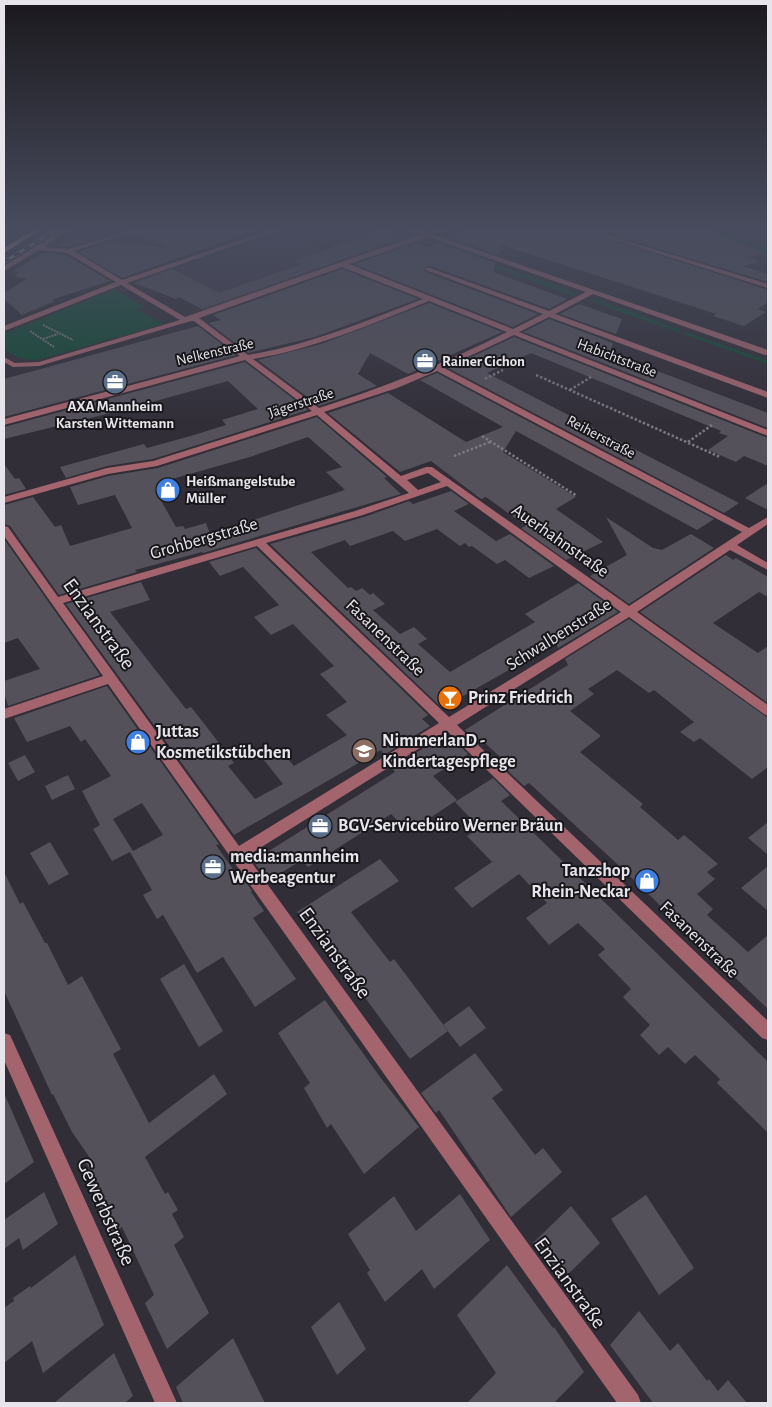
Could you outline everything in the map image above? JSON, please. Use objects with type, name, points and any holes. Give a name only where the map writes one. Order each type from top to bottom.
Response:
[{"type":"street","points":[[5,329],[93,294]]},
{"type":"street","points":[[142,294],[184,318],[196,319],[250,358],[319,412],[417,494]]},
{"type":"street","points":[[4,359],[13,365],[40,364],[196,319],[265,294]]},
{"type":"street","name":"Habichtstraße","points":[[417,294],[768,433]]},
{"type":"street","points":[[495,294],[768,395]]},
{"type":"street","name":"Jägerstraße","points":[[4,500],[107,471],[154,464],[319,412],[438,368],[589,294]]},
{"type":"street","points":[[597,294],[768,353]]},
{"type":"street","name":"Nelkenstraße","points":[[4,422],[236,359],[266,354],[388,315],[428,298]]},
{"type":"street","name":"Reiherstraße","points":[[438,368],[751,533]]},
{"type":"street","name":"Auerhahnstraße","points":[[400,480],[429,470],[768,712]]},
{"type":"street","name":"Grohbergstraße","points":[[56,601],[359,513],[447,484]]},
{"type":"street","name":"Schwalbenstraße","points":[[238,854],[629,612],[768,520]]},
{"type":"street","name":"Enzianstraße","points":[[4,529],[630,1403]]},
{"type":"street","name":"Fasanenstraße","points":[[258,541],[768,1032]]},
{"type":"street","points":[[731,546],[768,567]]},
{"type":"street","points":[[4,714],[112,678]]},
{"type":"street","name":"Gewerbstraße","points":[[4,1041],[166,1403]]},
{"type":"path","points":[[31,318],[58,334],[71,340],[78,340]]},
{"type":"path","points":[[5,329],[32,332],[55,347],[66,346],[87,351]]},
{"type":"path","points":[[43,339],[58,334]]},
{"type":"path","points":[[570,390],[605,368]]},
{"type":"path","points":[[536,375],[720,457]]},
{"type":"path","points":[[688,442],[725,416]]},
{"type":"path","points":[[482,436],[577,496]]},
{"type":"path","points":[[454,456],[490,442]]},
{"type":"shaded area","points":[[169,294],[253,294],[205,311],[179,297],[176,298]]},
{"type":"green space","points":[[103,294],[122,294],[145,307],[137,310],[164,324],[41,359],[30,360],[13,355],[4,349],[4,334]]},
{"type":"green space","points":[[594,299],[681,330],[678,332],[590,301]]},
{"type":"green space","points":[[686,332],[768,361],[768,364],[683,334]]},
{"type":"building","points":[[4,294],[71,294],[51,300],[55,301],[22,315],[4,299]]},
{"type":"building","points":[[162,294],[245,294],[202,309],[179,297],[176,299]]},
{"type":"building","points":[[273,294],[404,294],[418,299],[315,337],[248,353],[209,323],[221,320],[213,315]]},
{"type":"building","points":[[429,294],[483,294],[538,314],[513,327]]},
{"type":"building","points":[[507,294],[552,294],[567,299],[549,309]]},
{"type":"building","points":[[653,294],[768,294],[768,302],[758,309],[766,312],[744,326],[713,316],[716,314]]},
{"type":"building","points":[[429,303],[502,332],[408,374],[370,353],[358,374],[377,386],[319,406],[258,360],[321,344]]},
{"type":"building","points":[[579,304],[622,319],[616,334],[560,314]]},
{"type":"building","points":[[549,319],[613,343],[610,353],[768,413],[768,428],[524,332]]},
{"type":"building","points":[[198,326],[236,355],[4,417],[4,379]]},
{"type":"building","points":[[514,337],[768,438],[768,466],[744,456],[736,462],[708,450],[728,436],[719,433],[721,431],[531,353],[487,373],[739,503],[724,513],[448,368]]},
{"type":"building","points":[[245,362],[308,410],[153,459],[107,466],[66,478],[60,467],[144,444],[147,448],[194,435],[226,425],[222,420],[258,409],[228,381],[127,409],[4,439],[4,427]]},
{"type":"building","points":[[437,373],[714,519],[697,530],[516,431],[503,452],[576,497],[556,509],[603,542],[566,560],[521,528],[526,526],[486,497],[481,499],[431,461],[400,472],[328,413],[388,393],[466,442],[503,427],[420,380]]},
{"type":"building","points":[[317,417],[387,477],[384,478],[401,494],[203,553],[135,570],[137,572],[59,595],[10,526],[4,524],[4,505],[33,497],[55,527],[61,525],[70,546],[132,528],[115,495],[78,505],[70,487],[108,476],[158,468]],"holes":[[[308,437],[342,467],[326,472],[345,490],[210,534],[206,523],[185,529],[183,526],[176,527],[159,497],[173,493],[165,481],[250,457]]]},
{"type":"building","points":[[4,464],[15,479],[19,478],[26,489],[4,495]]},
{"type":"building","points":[[768,483],[768,510],[745,498]]},
{"type":"building","points":[[451,491],[469,504],[454,511],[496,541],[510,534],[554,566],[529,578],[505,560],[497,564],[472,546],[469,547],[465,543],[460,546],[437,529],[405,541],[393,531],[350,546],[345,540],[311,552],[348,588],[351,587],[356,591],[362,588],[370,595],[373,593],[385,604],[373,610],[400,634],[414,627],[427,639],[418,644],[450,672],[535,622],[525,614],[578,583],[618,612],[558,648],[556,643],[442,708],[270,544],[364,517],[409,501],[413,504]]},
{"type":"building","points":[[606,517],[653,548],[662,550],[691,534],[714,548],[629,604],[590,576],[627,555]]},
{"type":"building","points":[[4,539],[100,675],[8,706],[4,692],[4,681],[40,669],[18,638],[4,643]]},
{"type":"building","points":[[256,548],[428,715],[422,719],[430,726],[384,755],[381,750],[234,835],[66,604],[141,582],[150,600],[110,612],[186,709],[191,707],[206,726],[234,763],[228,766],[255,799],[283,784],[264,760],[281,751],[294,766],[347,735],[326,715],[347,702],[320,674],[334,666],[293,624],[271,635],[254,617],[279,605],[243,567],[220,576],[209,562]]},
{"type":"building","points":[[726,555],[733,560],[736,558],[768,577],[768,597],[759,592],[713,623],[758,653],[768,646],[768,703],[640,612]]},
{"type":"building","points":[[629,619],[768,718],[768,767],[752,779],[700,738],[694,742],[680,732],[694,722],[654,690],[649,693],[617,670],[588,689],[594,694],[570,711],[601,736],[580,752],[643,804],[640,807],[678,840],[684,835],[718,864],[707,872],[715,879],[697,894],[713,909],[707,915],[748,952],[768,935],[768,1009],[614,861],[529,783],[524,786],[507,770],[511,767],[485,743],[481,745],[465,730],[568,665],[565,659]]},
{"type":"building","points":[[107,686],[219,844],[216,845],[235,872],[238,870],[252,891],[264,911],[253,918],[296,979],[255,1007],[223,957],[197,973],[163,915],[157,919],[143,895],[152,890],[130,852],[112,861],[93,829],[100,825],[82,791],[111,776],[85,739],[81,742],[70,726],[27,742],[14,718]],"holes":[[[142,803],[163,835],[133,851],[113,819]]]},
{"type":"building","points":[[441,737],[446,742],[452,738],[468,754],[433,776],[457,800],[409,832],[391,814],[308,867],[302,860],[268,881],[253,861],[395,772],[392,768]]},
{"type":"building","points":[[25,755],[35,772],[18,781],[8,763]]},
{"type":"building","points":[[68,775],[75,789],[52,800],[45,786]]},
{"type":"building","points":[[493,778],[510,795],[501,801],[768,1062],[768,1133],[717,1083],[720,1079],[695,1055],[685,1064],[668,1047],[659,1055],[640,1035],[650,1025],[623,997],[631,989],[598,955],[605,949],[578,923],[549,945],[526,918],[547,903],[519,874],[472,908],[454,888],[492,862],[467,836],[480,828],[455,802]]},
{"type":"building","points":[[768,822],[768,855],[748,838]]},
{"type":"building","points":[[50,842],[69,874],[49,885],[30,853]]},
{"type":"building","points":[[380,859],[399,881],[351,912],[390,962],[394,959],[448,1031],[410,1059],[350,977],[348,979],[297,912]]},
{"type":"building","points":[[768,866],[768,911],[741,888]]},
{"type":"building","points":[[4,872],[20,904],[23,902],[45,943],[47,943],[68,985],[82,976],[121,1049],[113,1054],[149,1123],[214,1074],[227,1094],[145,1157],[165,1194],[168,1192],[178,1210],[172,1214],[184,1237],[174,1245],[209,1313],[167,1349],[145,1303],[154,1295],[122,1227],[112,1234],[83,1173],[89,1169],[85,1161],[90,1158],[72,1132],[52,1095],[4,991]]},
{"type":"building","points":[[184,964],[223,1031],[199,1047],[160,979]]},
{"type":"building","points":[[325,1000],[380,1077],[419,1127],[364,1174],[331,1124],[327,1128],[304,1088],[310,1083],[278,1033]]},
{"type":"building","points":[[469,1006],[486,1028],[460,1047],[443,1025]]},
{"type":"building","points":[[475,1053],[503,1090],[492,1098],[535,1155],[543,1148],[562,1172],[511,1217],[439,1110],[436,1113],[421,1093]]},
{"type":"building","points":[[4,1093],[34,1162],[4,1184]]},
{"type":"building","points":[[44,1192],[58,1224],[23,1250],[19,1238],[4,1249],[4,1220]]},
{"type":"building","points":[[460,1194],[490,1240],[434,1289],[422,1269],[385,1302],[367,1273],[370,1270],[348,1234],[394,1196],[416,1231]]},
{"type":"building","points":[[646,1195],[694,1268],[659,1295],[611,1219]]},
{"type":"building","points":[[571,1206],[600,1243],[561,1281],[533,1243]]},
{"type":"building","points":[[75,1255],[104,1325],[43,1373],[32,1341],[4,1363],[4,1308],[14,1301],[13,1298],[30,1286],[31,1288]]},
{"type":"building","points":[[507,1265],[554,1327],[584,1372],[554,1403],[467,1403],[496,1373],[457,1315]]},
{"type":"building","points":[[339,1302],[366,1349],[337,1375],[311,1327]]},
{"type":"building","points":[[639,1311],[670,1351],[678,1343],[707,1381],[709,1379],[718,1391],[728,1380],[747,1403],[653,1403],[610,1345]]},
{"type":"building","points":[[233,1338],[265,1403],[183,1403],[176,1387]]},
{"type":"building","points":[[114,1353],[133,1396],[125,1403],[54,1403]]},
{"type":"place","name":"Rainer Cichon","points":[[425,361]]},
{"type":"place","name":"AXA Mannheim Karsten Wittemann","points":[[115,382]]},
{"type":"place","name":"Heißmangelstube Müller","points":[[168,490]]},
{"type":"place","name":"Prinz Friedrich","points":[[450,698]]},
{"type":"place","name":"Juttas Kosmetikstübchen","points":[[138,742]]},
{"type":"place","name":"NimmerlanD - Kindertagespflege","points":[[364,751]]},
{"type":"place","name":"BGV-Servicebüro Werner Bräun","points":[[320,826]]},
{"type":"place","name":"media:mannheim Werbeagentur","points":[[213,867]]},
{"type":"place","name":"Tanzshop Rhein-Neckar","points":[[647,881]]}]
